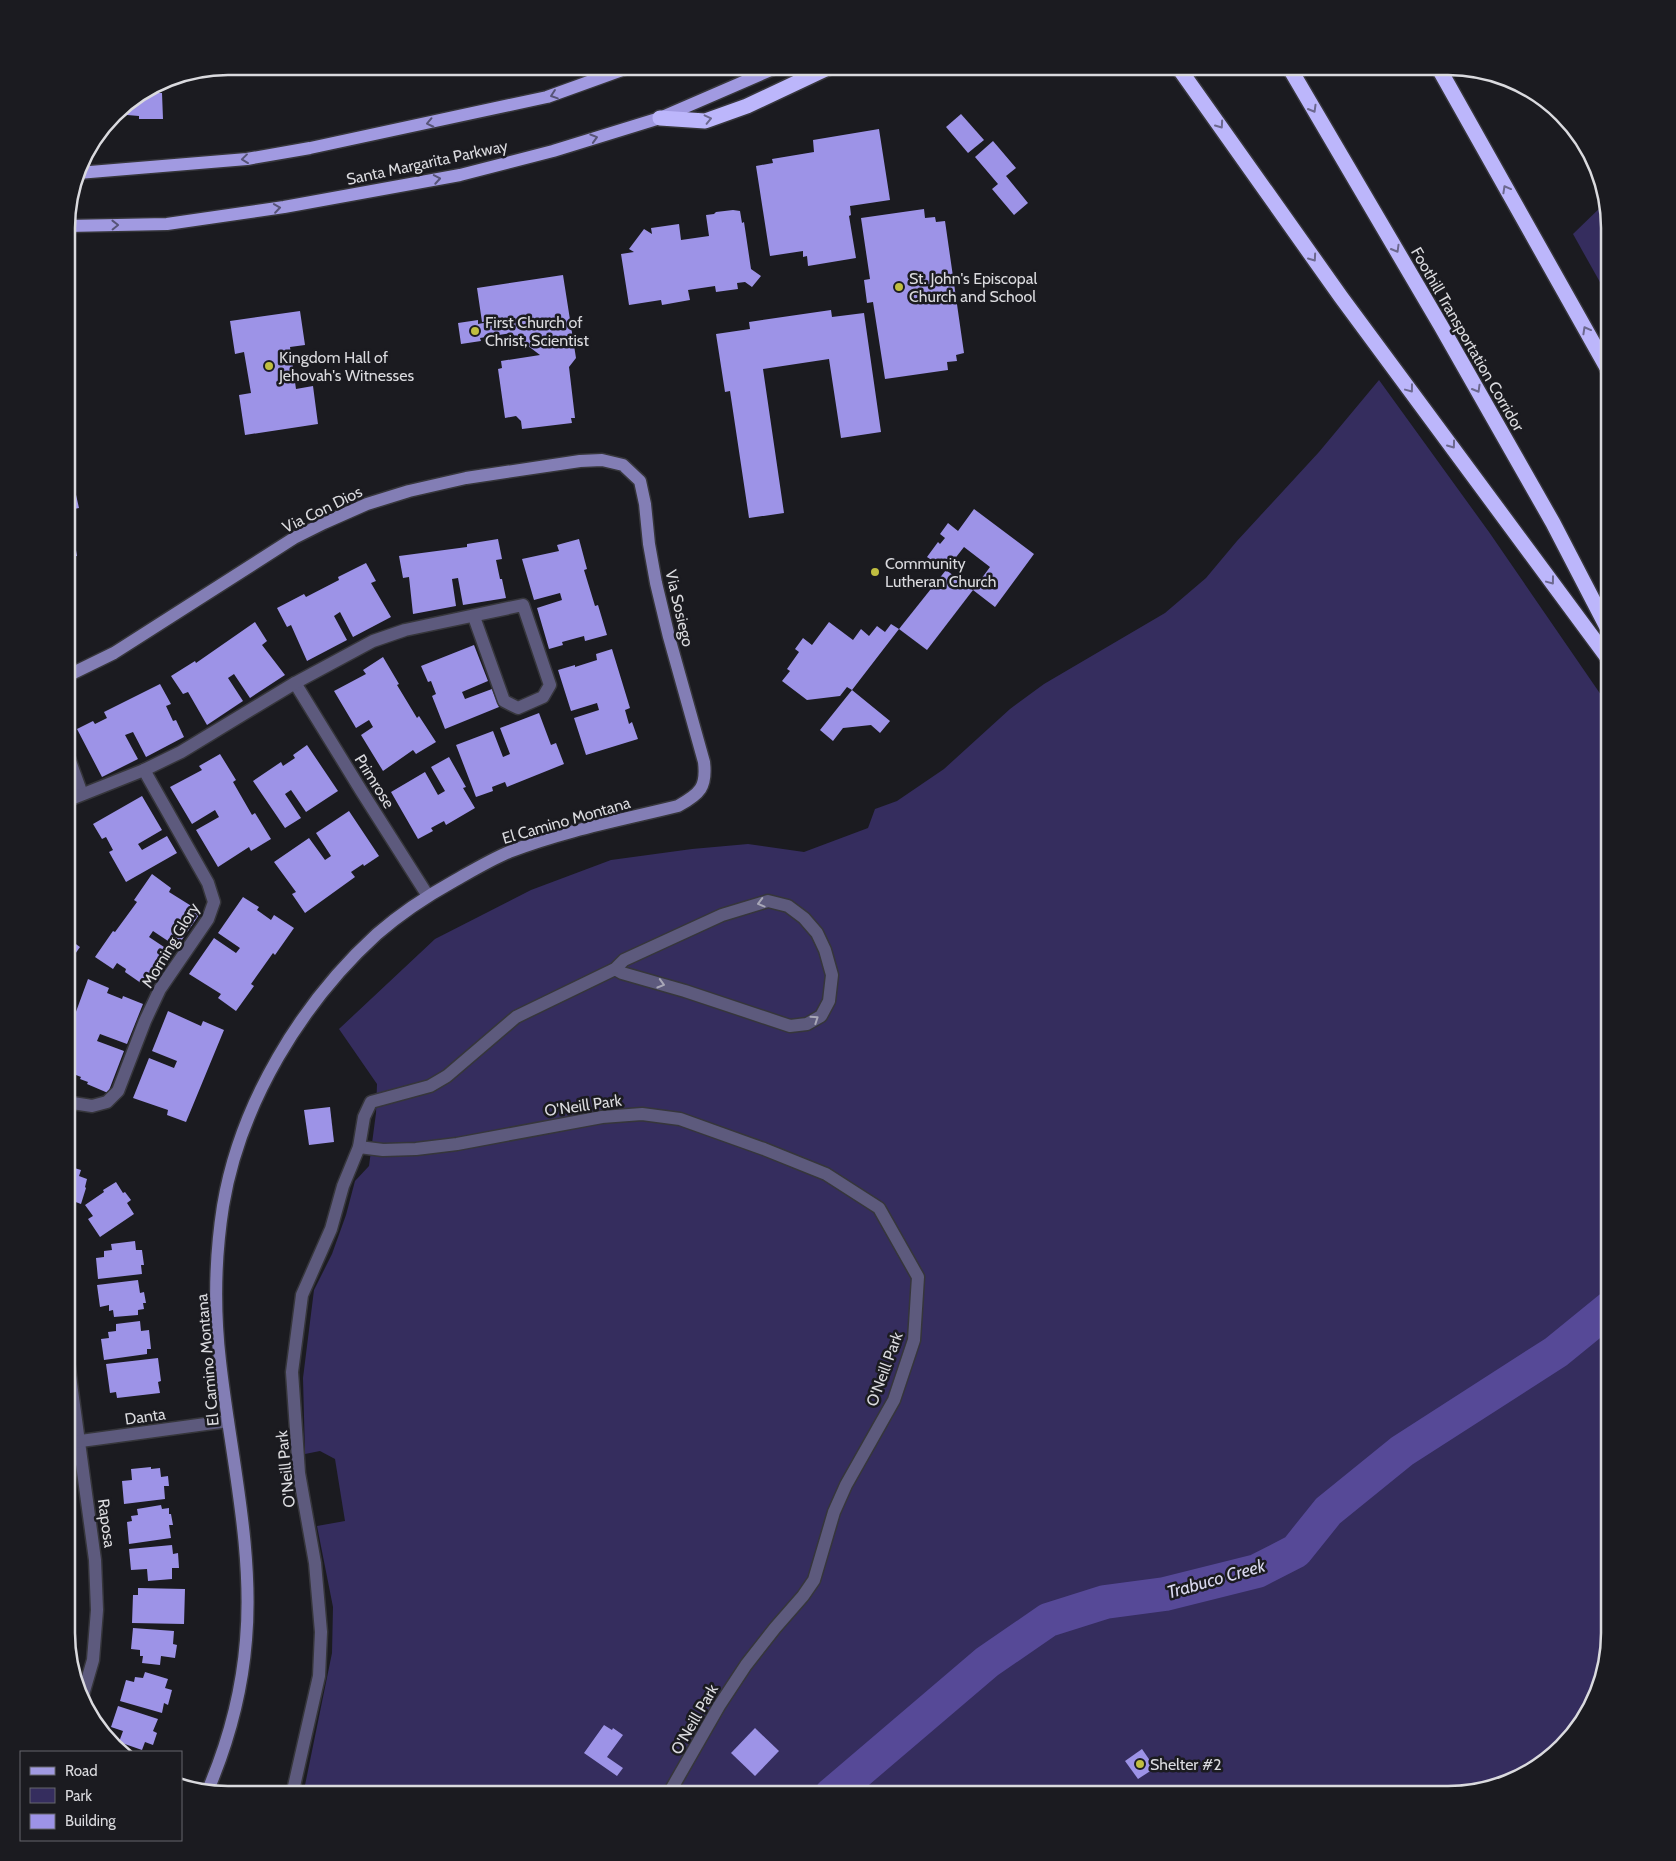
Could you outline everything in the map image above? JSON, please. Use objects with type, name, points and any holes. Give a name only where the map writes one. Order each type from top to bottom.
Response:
[{"type":"highway","points":[[660,118],[704,121],[747,106],[813,75]]},
{"type":"highway","points":[[1184,75],[1341,297],[1601,649]]},
{"type":"highway","name":"Foothill Transportation Corridor","points":[[1294,75],[1441,326],[1553,523],[1601,616]]},
{"type":"highway","points":[[1442,75],[1601,357]]},
{"type":"main road","points":[[86,172],[247,159],[310,148],[547,98],[609,75]]},
{"type":"main road","name":"Santa Margarita Parkway","points":[[75,226],[167,224],[284,207],[460,175],[552,151],[660,118],[759,75]]},
{"type":"street","name":"Via Con Dios","points":[[75,672],[114,653],[294,538],[367,504],[409,490],[466,478],[580,461],[602,460],[623,465]]},
{"type":"street","name":"Via Sosiego","points":[[623,465],[640,482],[656,582],[704,762]]},
{"type":"street","points":[[75,797],[144,770],[181,752],[295,683],[373,641],[405,630],[523,606],[550,685],[543,697],[518,708],[504,701],[474,617]]},
{"type":"street","name":"Primrose","points":[[295,683],[428,896]]},
{"type":"street","name":"El Camino Montana","points":[[210,1785],[229,1732],[242,1670],[246,1639],[247,1601],[245,1552],[220,1360],[216,1310],[217,1252],[224,1203],[233,1165],[246,1124],[274,1065],[293,1034],[331,981],[378,933],[428,896],[508,852],[557,836],[678,806],[690,800],[700,791],[706,777],[704,762]]},
{"type":"street","name":"Morning Glory","points":[[75,1103],[92,1106],[107,1102],[118,1091],[145,1021],[160,989],[208,919],[214,902],[208,883],[144,770]]},
{"type":"street","points":[[75,775],[82,794]]},
{"type":"street","points":[[768,901],[788,906],[804,918],[826,950],[832,975],[829,1001],[821,1016],[807,1024],[790,1026],[614,969],[624,960],[722,915],[768,901]]},
{"type":"street","name":"O'Neill Park","points":[[294,1786],[319,1676],[321,1632],[315,1563],[299,1473],[292,1372],[302,1295],[331,1229],[343,1186],[359,1147],[364,1117],[370,1102],[430,1086],[447,1076],[516,1017],[614,969]]},
{"type":"street","name":"O'Neill Park","points":[[359,1147],[391,1150],[457,1144],[602,1117],[642,1114],[680,1119],[764,1149],[826,1174],[879,1208],[918,1277],[914,1340],[894,1400],[846,1485],[834,1512],[814,1580],[746,1665],[719,1706],[673,1786]]},
{"type":"street","name":"Danta","points":[[75,1442],[228,1420]]},
{"type":"street","name":"Raposa","points":[[75,1452],[96,1560],[97,1610],[93,1660],[85,1687]]},
{"type":"green space","points":[[1600,208],[1601,284],[1573,234]]},
{"type":"green space","points":[[1379,380],[1489,532],[1601,695],[1601,1633],[1596,1673],[1589,1692],[1575,1718],[1563,1734],[1549,1748],[1525,1766],[1488,1781],[1448,1786],[305,1786],[332,1653],[333,1607],[317,1526],[345,1521],[335,1459],[320,1451],[305,1454],[303,1378],[314,1290],[332,1254],[346,1215],[355,1181],[369,1166],[376,1113],[377,1084],[339,1029],[435,939],[531,890],[611,860],[692,849],[748,844],[804,852],[868,828],[875,809],[897,801],[944,769],[1010,709],[1044,684],[1165,613],[1206,578],[1237,541],[1319,452]]},
{"type":"building","points":[[158,92],[162,93],[163,119],[139,119],[139,116],[125,115],[143,101]]},
{"type":"building","points":[[961,114],[984,140],[968,153],[946,127]]},
{"type":"building","points":[[879,129],[890,200],[850,206],[851,215],[849,216],[856,258],[808,266],[807,256],[803,257],[803,251],[770,256],[756,166],[773,163],[772,159],[814,152],[813,140]]},
{"type":"building","points":[[993,141],[1016,168],[1006,176],[1028,203],[1014,215],[992,189],[998,184],[975,157]]},
{"type":"building","points":[[924,209],[925,218],[935,217],[936,222],[945,221],[964,353],[956,355],[957,361],[947,362],[948,370],[885,379],[873,302],[867,303],[864,280],[870,279],[861,218]]},
{"type":"building","points":[[733,210],[740,211],[742,223],[744,222],[751,269],[761,276],[752,287],[745,282],[737,283],[738,289],[716,292],[715,286],[688,290],[690,300],[662,305],[661,300],[629,305],[621,254],[634,252],[629,249],[644,229],[652,234],[651,228],[679,224],[681,240],[709,236],[706,215]]},
{"type":"building","points":[[563,275],[576,358],[569,367],[575,418],[571,418],[572,423],[522,429],[521,421],[516,416],[505,418],[498,369],[502,368],[501,361],[540,355],[511,333],[480,338],[481,341],[461,344],[458,323],[478,320],[478,324],[489,322],[482,322],[477,288]]},
{"type":"building","points":[[831,310],[832,317],[864,313],[881,432],[841,438],[829,359],[763,369],[784,513],[749,518],[730,391],[725,392],[716,334],[750,329],[749,322]]},
{"type":"building","points":[[300,311],[305,345],[290,347],[296,389],[313,386],[318,424],[245,435],[239,395],[251,393],[244,352],[235,354],[230,321]]},
{"type":"building","points":[[75,490],[79,508],[75,509]]},
{"type":"building","points":[[974,509],[1034,554],[995,607],[973,590],[990,567],[964,547],[946,570],[927,557],[938,542],[940,544],[945,538],[940,534],[948,523],[958,531]]},
{"type":"building","points":[[498,539],[502,559],[496,560],[506,598],[463,605],[458,578],[452,579],[456,606],[413,614],[409,577],[403,578],[399,556],[467,547],[467,544]]},
{"type":"building","points":[[579,539],[587,569],[584,570],[595,606],[598,605],[607,635],[585,641],[584,636],[562,642],[563,645],[549,649],[537,608],[562,600],[560,593],[534,600],[522,559],[559,551],[557,545]]},
{"type":"building","points":[[366,563],[376,581],[371,583],[391,617],[353,637],[340,612],[334,616],[347,640],[307,661],[291,625],[287,627],[277,608],[304,594],[306,597],[339,580],[338,577]]},
{"type":"building","points":[[946,570],[973,590],[927,650],[899,629]]},
{"type":"building","points":[[255,622],[267,641],[262,645],[285,675],[250,698],[234,674],[228,678],[243,701],[207,725],[188,692],[183,694],[171,676],[195,661],[196,663]]},
{"type":"building","points":[[829,622],[853,640],[861,629],[869,636],[877,626],[885,632],[891,624],[899,629],[852,690],[847,687],[840,696],[807,700],[782,681],[790,671],[787,669],[799,652],[795,649],[803,638],[812,645]]},
{"type":"building","points":[[474,645],[488,681],[462,692],[465,699],[492,689],[499,707],[445,729],[432,696],[436,694],[431,681],[428,682],[421,666]]},
{"type":"building","points":[[612,649],[630,708],[625,710],[629,724],[632,722],[638,739],[586,755],[574,718],[599,710],[597,703],[571,711],[558,670],[597,660],[596,654]]},
{"type":"building","points":[[383,657],[417,718],[419,716],[436,742],[416,754],[413,750],[383,771],[361,735],[373,727],[369,720],[356,728],[334,691],[366,674],[363,670]]},
{"type":"building","points":[[160,684],[171,704],[166,706],[173,721],[176,720],[184,737],[146,757],[133,732],[125,735],[138,759],[102,777],[77,729],[93,721],[95,724],[107,718],[104,712]]},
{"type":"building","points":[[852,690],[890,721],[880,733],[871,725],[843,728],[833,741],[820,730]]},
{"type":"building","points":[[539,713],[551,745],[556,743],[564,764],[507,787],[505,782],[492,787],[493,791],[476,797],[456,745],[493,731],[503,757],[510,754],[500,728]]},
{"type":"building","points":[[307,745],[338,791],[306,812],[291,790],[285,794],[301,818],[285,828],[253,781],[281,762],[283,766],[295,758],[293,755]]},
{"type":"building","points":[[220,754],[236,780],[233,782],[252,815],[255,813],[271,839],[251,851],[249,847],[218,867],[196,830],[219,817],[215,810],[192,824],[170,787],[202,770],[199,766]]},
{"type":"building","points":[[449,757],[466,787],[463,788],[475,808],[446,825],[444,821],[431,828],[433,831],[418,839],[391,792],[425,772],[438,795],[445,791],[431,767]]},
{"type":"building","points":[[142,796],[162,830],[138,844],[142,850],[167,836],[177,853],[126,882],[109,852],[113,850],[106,837],[102,839],[93,824]]},
{"type":"building","points":[[349,811],[379,856],[351,872],[355,877],[305,913],[292,894],[296,892],[274,862],[309,838],[325,860],[331,856],[316,833]]},
{"type":"building","points":[[152,874],[171,888],[169,892],[201,912],[177,947],[153,931],[149,937],[173,953],[148,988],[125,972],[126,969],[117,963],[113,969],[95,957],[137,902],[134,900]]},
{"type":"building","points":[[243,897],[259,907],[257,910],[271,920],[274,915],[294,928],[251,984],[254,986],[236,1011],[218,998],[221,994],[189,974],[214,938],[236,953],[240,948],[218,933]]},
{"type":"building","points":[[75,943],[80,947],[75,954]]},
{"type":"building","points":[[88,979],[109,988],[107,993],[122,999],[123,996],[143,1004],[127,1044],[100,1034],[97,1041],[124,1051],[108,1093],[87,1084],[88,1082],[75,1075],[75,1014]]},
{"type":"building","points":[[168,1011],[201,1026],[203,1021],[224,1030],[186,1122],[167,1115],[168,1110],[133,1098],[149,1058],[174,1068],[177,1061],[152,1051]]},
{"type":"building","points":[[330,1107],[334,1142],[309,1145],[304,1110]]},
{"type":"building","points":[[75,1168],[81,1170],[79,1176],[87,1179],[81,1204],[75,1202]]},
{"type":"building","points":[[116,1182],[123,1193],[125,1192],[131,1200],[127,1203],[134,1214],[100,1237],[88,1219],[93,1216],[85,1205]]},
{"type":"building","points":[[135,1241],[136,1250],[142,1250],[144,1265],[141,1265],[142,1274],[98,1279],[96,1258],[104,1257],[104,1251],[112,1250],[111,1244]]},
{"type":"building","points":[[138,1280],[140,1293],[144,1292],[146,1303],[143,1303],[144,1309],[138,1310],[138,1315],[114,1317],[113,1310],[109,1311],[109,1305],[100,1307],[97,1285]]},
{"type":"building","points":[[140,1321],[141,1331],[149,1330],[151,1349],[147,1349],[147,1354],[104,1360],[101,1339],[109,1338],[108,1332],[116,1331],[116,1324]]},
{"type":"building","points":[[158,1358],[161,1381],[158,1382],[160,1393],[117,1398],[116,1392],[110,1393],[106,1364]]},
{"type":"building","points":[[151,1467],[151,1469],[160,1468],[161,1477],[168,1476],[169,1486],[164,1486],[165,1499],[124,1504],[122,1481],[132,1480],[131,1469]]},
{"type":"building","points":[[161,1505],[162,1509],[169,1508],[169,1514],[171,1514],[173,1525],[169,1525],[171,1538],[129,1544],[127,1522],[132,1521],[131,1516],[138,1515],[137,1509]]},
{"type":"building","points":[[172,1545],[173,1554],[178,1553],[179,1568],[172,1568],[172,1579],[148,1581],[147,1569],[131,1570],[129,1549]]},
{"type":"building","points":[[138,1588],[185,1589],[184,1624],[132,1623],[133,1595],[138,1595]]},
{"type":"building","points":[[133,1628],[174,1631],[173,1644],[177,1645],[175,1658],[161,1656],[160,1665],[142,1663],[143,1656],[140,1656],[140,1650],[131,1649]]},
{"type":"building","points":[[145,1672],[168,1679],[165,1688],[172,1690],[168,1705],[164,1703],[162,1713],[120,1701],[126,1680],[134,1682],[135,1677],[143,1678]]},
{"type":"building","points":[[118,1706],[158,1719],[153,1731],[157,1733],[153,1745],[145,1742],[142,1750],[122,1743],[120,1741],[123,1731],[111,1727]]},
{"type":"building","points":[[604,1725],[612,1730],[613,1728],[623,1735],[607,1757],[623,1768],[617,1776],[584,1753]]},
{"type":"building","points":[[755,1728],[779,1751],[755,1776],[731,1753]]},
{"type":"building","name":"Shelter #2","points":[[1142,1749],[1155,1768],[1138,1779],[1125,1761]]},
{"type":"waterway","name":"Trabuco Creek","points":[[842,1786],[987,1662],[1048,1620],[1105,1602],[1165,1594],[1257,1571],[1296,1551],[1328,1511],[1402,1451],[1556,1352],[1601,1315]]},
{"type":"place","name":"St. John's Episcopal Church and School","points":[[899,287]]},
{"type":"place","name":"First Church of Christ, Scientist","points":[[475,331]]},
{"type":"place","name":"Kingdom Hall of Jehovah's Witnesses","points":[[269,366]]},
{"type":"place","name":"Community Lutheran Church","points":[[875,572]]},
{"type":"place","name":"Shelter #2","points":[[1140,1764]]}]
